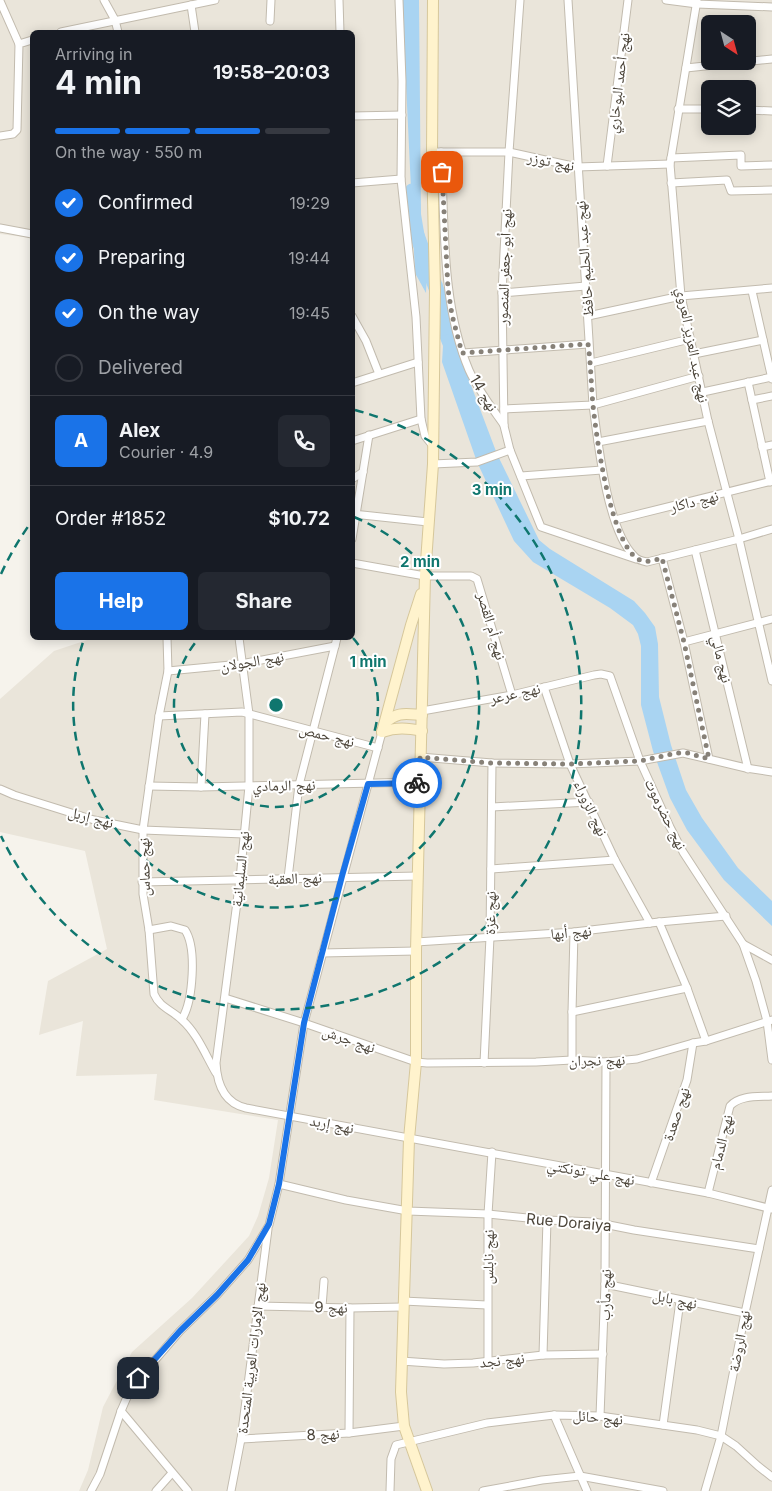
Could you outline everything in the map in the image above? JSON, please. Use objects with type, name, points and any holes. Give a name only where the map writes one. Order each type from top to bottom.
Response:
[{"type":"main road","points":[[427,1491],[404,1426],[401,1361],[410,1139],[416,1062],[416,947],[420,757],[425,580],[433,444],[437,152],[431,3]]},
{"type":"main road","points":[[383,727],[425,580]]},
{"type":"main road","points":[[383,727],[392,716],[422,713]]},
{"type":"main road","points":[[383,727],[422,731]]},
{"type":"street","points":[[104,0],[115,20],[118,30]]},
{"type":"street","points":[[69,30],[215,0]]},
{"type":"street","points":[[270,0],[270,21]]},
{"type":"street","points":[[339,0],[340,30]]},
{"type":"street","points":[[399,0],[402,115],[401,179],[412,277],[421,419],[425,436],[433,444]]},
{"type":"street","name":"نهج أبو جعفر المنصور","points":[[520,0],[509,152],[502,294],[504,426],[510,450],[541,527],[645,562]]},
{"type":"street","name":"نهج عبد الحليم حافظ","points":[[568,0],[577,167],[588,316],[588,344],[598,442],[602,470],[615,520],[628,549],[634,556],[645,562]]},
{"type":"street","name":"نهج أحمد البوخاري","points":[[607,166],[628,0]]},
{"type":"street","points":[[666,0],[772,7]]},
{"type":"street","points":[[0,1],[19,44],[17,130],[12,134],[0,136]]},
{"type":"street","name":"نهج عبد العزيز العروي","points":[[697,2],[671,161],[671,183],[681,296],[708,421],[739,539],[758,623],[770,665],[772,681]]},
{"type":"street","points":[[191,5],[195,30]]},
{"type":"street","points":[[19,44],[30,41]]},
{"type":"street","points":[[686,68],[772,59]]},
{"type":"street","points":[[678,109],[701,110]]},
{"type":"street","points":[[756,110],[772,111]]},
{"type":"street","points":[[355,116],[402,115]]},
{"type":"street","name":"نهج توزر","points":[[437,152],[509,152],[577,167],[741,155],[742,166],[772,165]]},
{"type":"street","name":"نهج 14","points":[[437,152],[448,289],[452,315],[462,353],[470,372],[504,426]]},
{"type":"street","points":[[355,183],[401,179]]},
{"type":"street","points":[[671,183],[727,180],[731,191],[772,190]]},
{"type":"street","points":[[0,228],[30,234]]},
{"type":"street","points":[[502,294],[586,286]]},
{"type":"street","points":[[588,316],[681,296],[772,288]]},
{"type":"street","points":[[703,392],[772,378],[752,291]]},
{"type":"street","points":[[355,320],[366,341],[378,374]]},
{"type":"street","points":[[591,363],[690,339]]},
{"type":"street","points":[[694,354],[762,340]]},
{"type":"street","points":[[462,353],[588,344]]},
{"type":"street","points":[[355,383],[418,362]]},
{"type":"street","points":[[504,409],[593,405],[699,376]]},
{"type":"street","points":[[748,382],[771,482]]},
{"type":"street","points":[[752,400],[772,396]]},
{"type":"street","points":[[355,440],[421,419]]},
{"type":"street","points":[[598,442],[708,421]]},
{"type":"street","points":[[355,509],[369,435]]},
{"type":"street","points":[[762,447],[772,445]]},
{"type":"street","points":[[432,464],[477,462],[510,450]]},
{"type":"street","points":[[521,476],[602,470]]},
{"type":"street","points":[[355,477],[363,472]]},
{"type":"street","name":"نهج داكار","points":[[615,520],[771,482]]},
{"type":"street","points":[[355,514],[428,522]]},
{"type":"street","points":[[645,562],[772,529]]},
{"type":"street","name":"نهج مالي","points":[[695,550],[748,769]]},
{"type":"street","points":[[662,558],[684,642],[709,759]]},
{"type":"street","points":[[355,564],[425,580]]},
{"type":"street","name":"نهج أم القصر","points":[[425,580],[472,576],[477,579],[512,695]]},
{"type":"street","points":[[684,642],[772,619]]},
{"type":"street","name":"نهج حماس","points":[[167,640],[168,671],[159,716],[143,830],[142,882],[149,930],[154,994],[158,1003],[182,1019],[191,1029],[217,1074]]},
{"type":"street","name":"نهج السليمانية","points":[[227,1097],[220,1084],[216,1063],[240,879],[249,786],[249,714],[239,640]]},
{"type":"street","points":[[288,878],[299,785],[336,640]]},
{"type":"street","name":"نهج الجولان","points":[[168,671],[241,664],[335,646]]},
{"type":"street","name":"نهج عرعر","points":[[422,713],[512,695],[594,675],[607,674]]},
{"type":"street","name":"نهج حضرموت","points":[[607,674],[613,681],[640,761],[683,852],[743,944],[770,1020],[772,1060]]},
{"type":"street","name":"نهج الزوراء","points":[[544,687],[570,764],[615,860],[650,924]]},
{"type":"street","name":"نهج حمص","points":[[159,716],[234,711],[378,748]]},
{"type":"street","points":[[201,787],[205,714]]},
{"type":"street","points":[[92,1491],[131,1388],[180,1331],[217,1295],[248,1260],[269,1224],[279,1184],[288,1116],[304,1023],[383,727]]},
{"type":"street","points":[[420,757],[492,763],[570,764],[640,761],[677,753],[688,753],[748,769],[772,772]]},
{"type":"street","name":"نهج غزة","points":[[484,1063],[490,937],[492,763]]},
{"type":"street","name":"نهج الرمادي","points":[[149,786],[201,787],[420,782]]},
{"type":"street","name":"نهج إربل","points":[[0,789],[94,820],[143,830],[244,834]]},
{"type":"street","points":[[492,807],[589,802]]},
{"type":"street","points":[[491,869],[615,860]]},
{"type":"street","name":"نهج العقبة","points":[[142,882],[342,876],[418,876]]},
{"type":"street","name":"نهج أبها","points":[[322,953],[416,947],[490,937],[574,932],[726,916]]},
{"type":"street","points":[[659,922],[706,1041]]},
{"type":"street","points":[[149,930],[171,926],[185,930],[189,936],[191,980],[187,1008],[182,1019]]},
{"type":"street","points":[[572,1060],[574,932]]},
{"type":"street","points":[[743,944],[772,960]]},
{"type":"street","points":[[572,1012],[686,988]]},
{"type":"street","name":"نهج جرش","points":[[225,998],[416,1062]]},
{"type":"street","name":"نهج نجران","points":[[416,1062],[484,1063],[572,1060],[606,1062],[644,1057],[706,1041],[770,1020]]},
{"type":"street","name":"نهج صعدة","points":[[651,1183],[687,1080],[694,1043]]},
{"type":"street","name":"نهج مأرب","points":[[600,1416],[607,1175],[606,1062]]},
{"type":"street","name":"نهج الدمام","points":[[708,1193],[730,1106],[734,1101],[740,1099],[772,1096]]},
{"type":"street","name":"نهج إربد","points":[[227,1097],[238,1106],[410,1139]]},
{"type":"street","name":"نهج علي تونكتي","points":[[410,1139],[708,1193],[770,1209]]},
{"type":"street","name":"نهج نابلس","points":[[488,1362],[488,1214],[492,1153]]},
{"type":"street","name":"Rue Doraiya","points":[[279,1184],[346,1200],[408,1211],[488,1214],[546,1220],[606,1223],[634,1230],[758,1249]]},
{"type":"street","name":"نهج الروضة","points":[[705,1491],[721,1436],[744,1313],[758,1249],[770,1209],[772,1190]]},
{"type":"street","points":[[543,1355],[546,1220]]},
{"type":"street","name":"نهج الإمارات العربية المتحدة","points":[[231,1491],[241,1439],[269,1224]]},
{"type":"street","points":[[322,1307],[324,1281]]},
{"type":"street","name":"نهج بابل","points":[[605,1284],[744,1313]]},
{"type":"street","points":[[662,1425],[680,1301]]},
{"type":"street","name":"نهج 9","points":[[258,1306],[350,1308],[403,1304],[487,1305]]},
{"type":"street","points":[[349,1433],[350,1308]]},
{"type":"street","name":"نهج نجد","points":[[401,1361],[444,1364],[488,1362],[543,1355],[603,1354]]},
{"type":"street","points":[[121,1411],[188,1491]]},
{"type":"street","points":[[554,1415],[587,1491]]},
{"type":"street","name":"نهج حائل","points":[[410,1440],[487,1423],[554,1415],[600,1416],[697,1430],[721,1436],[736,1446],[772,1477]]},
{"type":"street","name":"نهج 8","points":[[241,1439],[349,1433],[404,1426]]},
{"type":"street","points":[[390,1491],[393,1452],[396,1445],[410,1440]]},
{"type":"street","points":[[156,1491],[172,1473]]},
{"type":"street","points":[[483,1491],[542,1480],[580,1476],[663,1491]]},
{"type":"shaded area","points":[[0,0],[772,0],[772,1491],[79,1491],[88,1470],[103,1407],[132,1352],[192,1298],[249,1236],[258,1216],[269,1178],[278,1120],[154,1100],[157,1074],[76,1076],[83,1021],[39,1035],[48,981],[107,949],[85,851],[0,832],[0,699],[54,651],[87,640],[355,640],[355,30],[30,30],[30,238],[0,234]]},
{"type":"water","points":[[402,0],[419,0],[421,214],[428,256],[426,293],[415,273]]},
{"type":"water","points":[[442,282],[460,356],[497,454],[539,540],[550,549],[634,601],[655,627],[658,644],[659,697],[671,745],[686,790],[702,818],[738,868],[772,901],[772,926],[724,880],[687,830],[670,798],[653,751],[641,705],[641,646],[633,625],[610,608],[533,562],[514,541],[477,462],[442,362],[443,346],[439,336]]},
{"type":"waterway","points":[[412,191],[412,221],[437,291],[444,328]]},
{"type":"way so far","points":[[417,783],[420,782],[420,757],[492,763],[570,764],[640,761],[677,753],[688,753],[709,759],[684,642],[662,558],[647,562],[638,560],[628,549],[615,520],[602,470],[593,405],[588,344],[462,353],[452,315],[448,289],[442,172]]},
{"type":"route","points":[[138,1378],[248,1260],[269,1224],[279,1184],[288,1116],[304,1023],[368,784],[417,783]]}]
